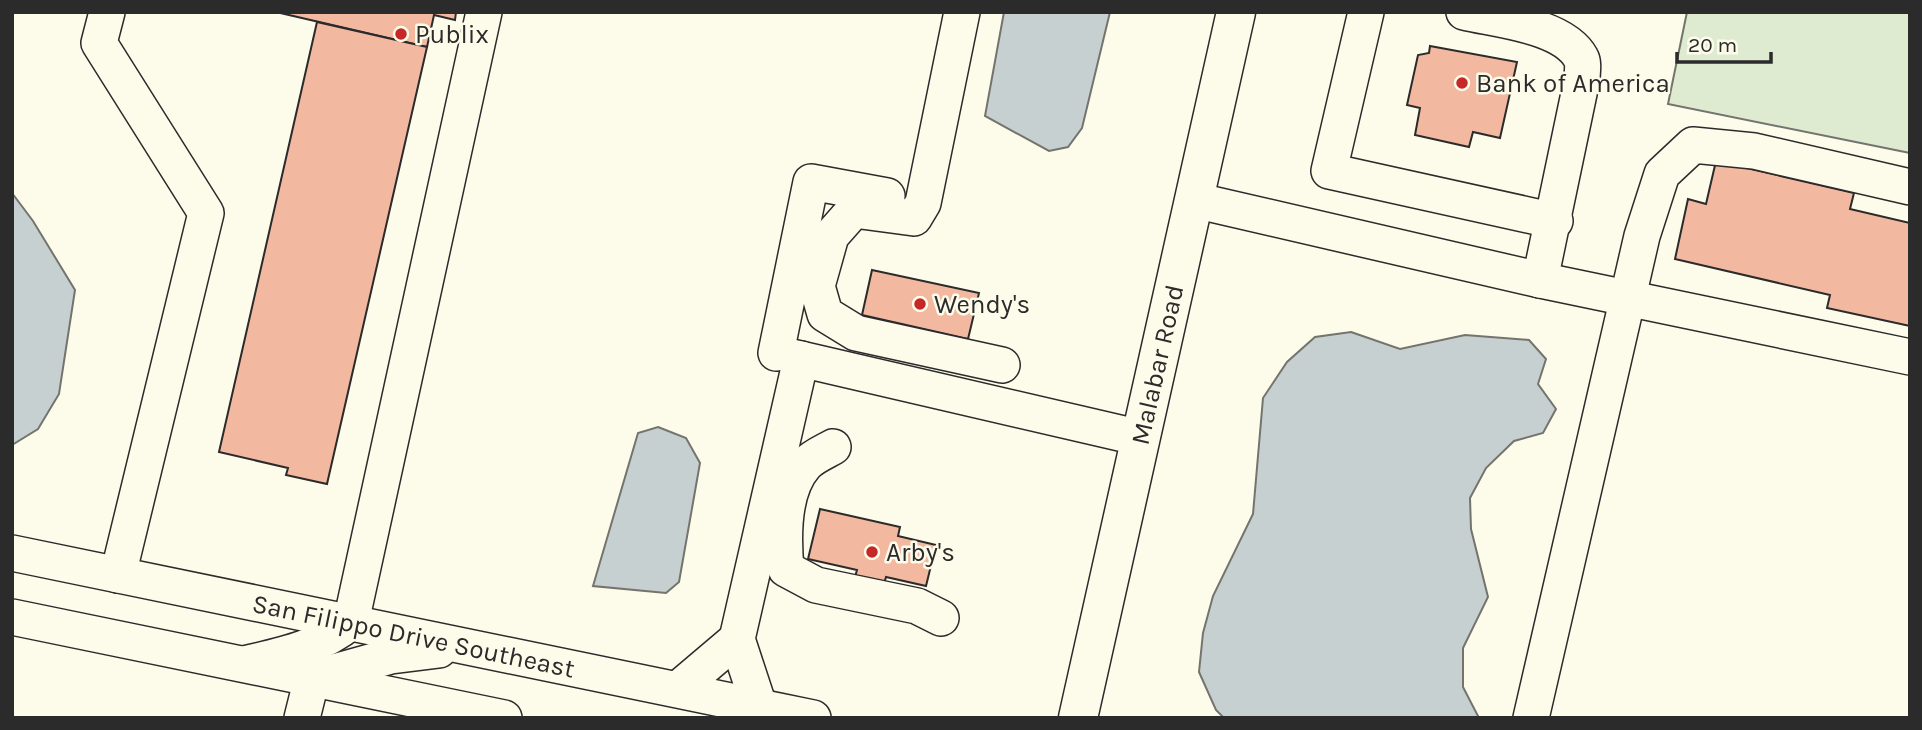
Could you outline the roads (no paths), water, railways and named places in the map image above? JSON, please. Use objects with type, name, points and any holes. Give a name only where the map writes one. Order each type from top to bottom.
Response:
[{"type":"main road","name":"Malabar Road","points":[[1078,718],[1236,12]]},
{"type":"street","points":[[107,12],[99,43],[206,213],[118,575]]},
{"type":"street","points":[[244,664],[305,649],[330,639],[351,622],[484,12]]},
{"type":"street","points":[[962,12],[923,203],[915,218],[854,209],[831,236],[817,286],[825,314],[856,333],[1002,365]]},
{"type":"street","points":[[1366,12],[1329,171],[1555,221]]},
{"type":"street","points":[[1464,12],[1542,29],[1567,42],[1582,59],[1582,79],[1555,221],[1540,280]]},
{"type":"street","points":[[1531,718],[1626,298],[1662,174],[1693,145],[1754,151],[1910,187]]},
{"type":"street","points":[[759,706],[737,639],[789,356],[811,183],[923,203]]},
{"type":"street","points":[[1194,200],[1540,280],[1910,357]]},
{"type":"street","points":[[789,356],[1140,438]]},
{"type":"street","points":[[833,447],[807,462],[793,482],[783,539],[786,569],[816,585],[917,606],[941,618]]},
{"type":"street","name":"San Filippo Drive Southeast","points":[[12,553],[813,718]]},
{"type":"street","points":[[12,617],[312,678],[366,704],[504,718]]},
{"type":"street","points":[[678,689],[737,639]]},
{"type":"street","points":[[312,678],[391,656],[466,646]]},
{"type":"street","points":[[302,718],[312,678]]},
{"type":"place","name":"Publix","points":[[401,34]]},
{"type":"place","name":"Bank of America","points":[[1462,83]]},
{"type":"place","name":"Wendy's","points":[[920,304]]},
{"type":"place","name":"Arby's","points":[[872,552]]}]
